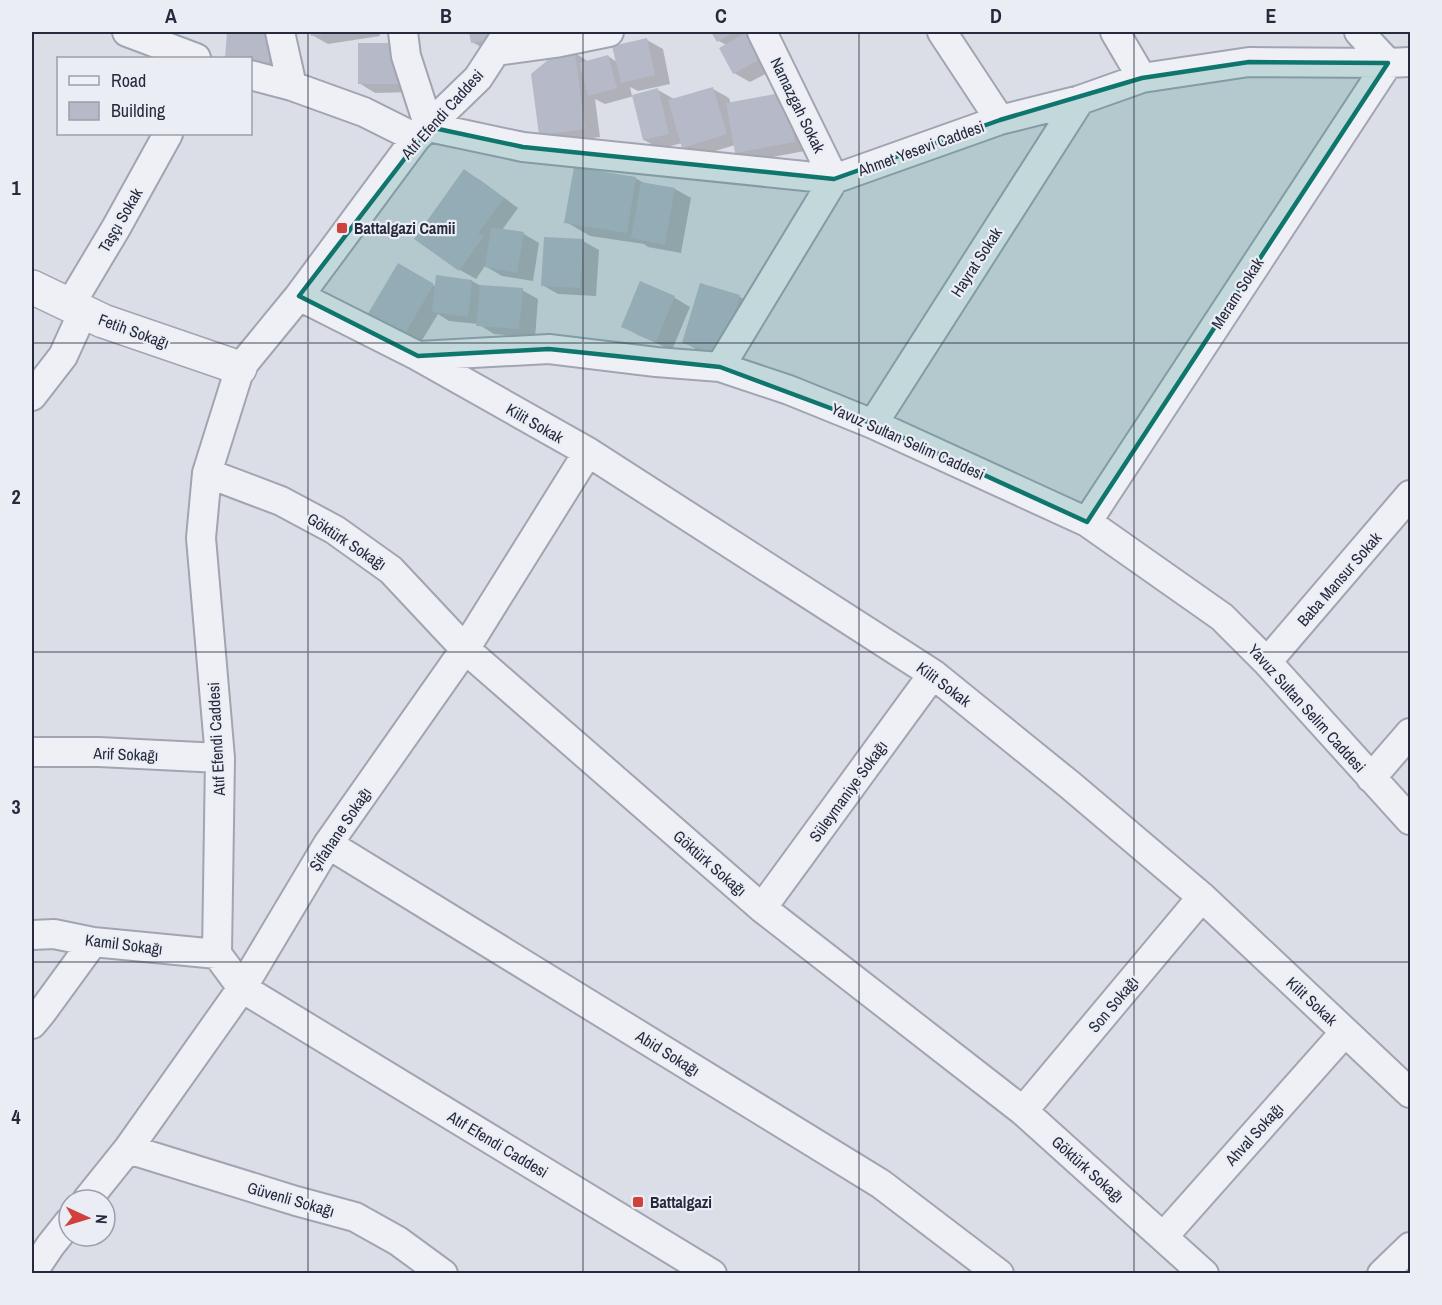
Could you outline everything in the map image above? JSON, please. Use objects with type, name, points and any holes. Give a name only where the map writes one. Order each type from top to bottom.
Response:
[{"type":"street","points":[[127,32],[193,57]]},
{"type":"street","points":[[280,32],[292,86]]},
{"type":"street","points":[[403,32],[422,133]]},
{"type":"street","points":[[502,41],[555,43],[609,32]]},
{"type":"street","name":"Namazgah Sokak","points":[[762,32],[834,179]]},
{"type":"street","points":[[942,32],[1000,120]]},
{"type":"street","points":[[1115,32],[1142,78]]},
{"type":"street","points":[[1359,32],[1399,62]]},
{"type":"street","name":"Atıf Efendi Caddesi","points":[[502,41],[478,78],[422,133],[299,296],[240,368],[207,473],[201,538],[220,758],[217,954],[242,988],[698,1270]]},
{"type":"street","name":"Ahmet Yesevi Caddesi","points":[[252,76],[292,86],[422,133],[524,147],[834,179],[1000,120],[1080,100],[1142,78],[1249,62],[1399,62]]},
{"type":"street","name":"Meram Sokak","points":[[1087,522],[1399,62]]},
{"type":"street","name":"Hayrat Sokak","points":[[873,424],[1080,100]]},
{"type":"street","name":"Taşçı Sokak","points":[[32,396],[63,356],[77,308],[167,135]]},
{"type":"street","points":[[720,367],[834,179]]},
{"type":"street","name":"Fetih Sokağı","points":[[32,287],[102,321],[240,368]]},
{"type":"street","name":"Yavuz Sultan Selim Caddesi","points":[[299,296],[418,356],[549,349],[720,367],[789,390],[873,424],[1087,522],[1222,617],[1267,662],[1410,820]]},
{"type":"street","name":"Kilit Sokak","points":[[418,356],[588,452],[933,674],[1070,785],[1202,897],[1410,1093]]},
{"type":"street","name":"Şifahane Sokağı","points":[[97,1188],[128,1149],[242,988],[328,844],[465,649],[588,452]]},
{"type":"street","name":"Göktürk Sokağı","points":[[207,473],[281,501],[335,530],[391,570],[465,649],[762,908],[1023,1111],[1204,1274]]},
{"type":"street","name":"Baba Mansur Sokak","points":[[1267,662],[1410,495]]},
{"type":"street","name":"Süleymaniye Sokağı","points":[[762,908],[933,674]]},
{"type":"street","points":[[1371,778],[1410,733]]},
{"type":"street","name":"Arif Sokağı","points":[[32,750],[220,758]]},
{"type":"street","name":"Abid Sokağı","points":[[328,844],[881,1184],[999,1274]]},
{"type":"street","name":"Son Sokağı","points":[[1023,1111],[1202,897]]},
{"type":"street","name":"Kamil Sokağı","points":[[32,935],[54,934],[93,942],[217,954]]},
{"type":"street","points":[[32,1024],[93,942]]},
{"type":"street","name":"Ahval Sokağı","points":[[1163,1237],[1345,1032]]},
{"type":"street","name":"Güvenli Sokağı","points":[[128,1149],[355,1217],[398,1241],[443,1274]]},
{"type":"street","points":[[32,1273],[57,1237]]},
{"type":"street","points":[[1382,1274],[1410,1248]]},
{"type":"highlighted area","points":[[1249,62],[1388,63],[1087,522],[873,424],[720,367],[549,349],[418,356],[299,296],[429,127],[523,147],[834,179],[1000,120],[1142,78]]},
{"type":"building","points":[[227,32],[271,32],[269,64],[252,63],[252,57],[225,57]]},
{"type":"building","points":[[310,32],[330,32],[330,33],[311,36]]},
{"type":"building","points":[[469,32],[494,32],[496,38],[471,43]]},
{"type":"building","points":[[711,32],[735,32],[717,42]]},
{"type":"building","points":[[748,32],[762,58],[733,74],[719,48]]},
{"type":"building","points":[[647,38],[655,75],[621,83],[612,46]]},
{"type":"building","points":[[358,43],[400,43],[400,84],[358,84]]},
{"type":"building","points":[[575,52],[585,129],[539,135],[531,74],[555,54]]},
{"type":"building","points":[[608,55],[617,88],[588,96],[579,63]]},
{"type":"building","points":[[713,87],[727,134],[682,148],[668,100]]},
{"type":"building","points":[[658,88],[669,134],[643,140],[632,95]]},
{"type":"building","points":[[786,92],[795,142],[735,153],[726,103]]},
{"type":"building","points":[[574,167],[636,177],[627,233],[564,223]]},
{"type":"building","points":[[464,169],[504,198],[478,233],[484,236],[459,271],[414,239]]},
{"type":"building","points":[[641,182],[675,188],[665,245],[631,238]]},
{"type":"building","points":[[491,227],[524,232],[517,273],[485,267]]},
{"type":"building","points":[[544,237],[584,239],[580,288],[541,286]]},
{"type":"building","points":[[398,263],[434,284],[402,339],[366,317]]},
{"type":"building","points":[[436,275],[472,280],[468,317],[432,312]]},
{"type":"building","points":[[640,281],[675,296],[656,342],[621,327]]},
{"type":"building","points":[[700,283],[740,295],[722,355],[682,343]]},
{"type":"building","points":[[480,285],[523,288],[519,329],[476,326]]},
{"type":"place","name":"Battalgazi Camii","points":[[342,228]]},
{"type":"place","name":"Battalgazi","points":[[638,1202]]}]
